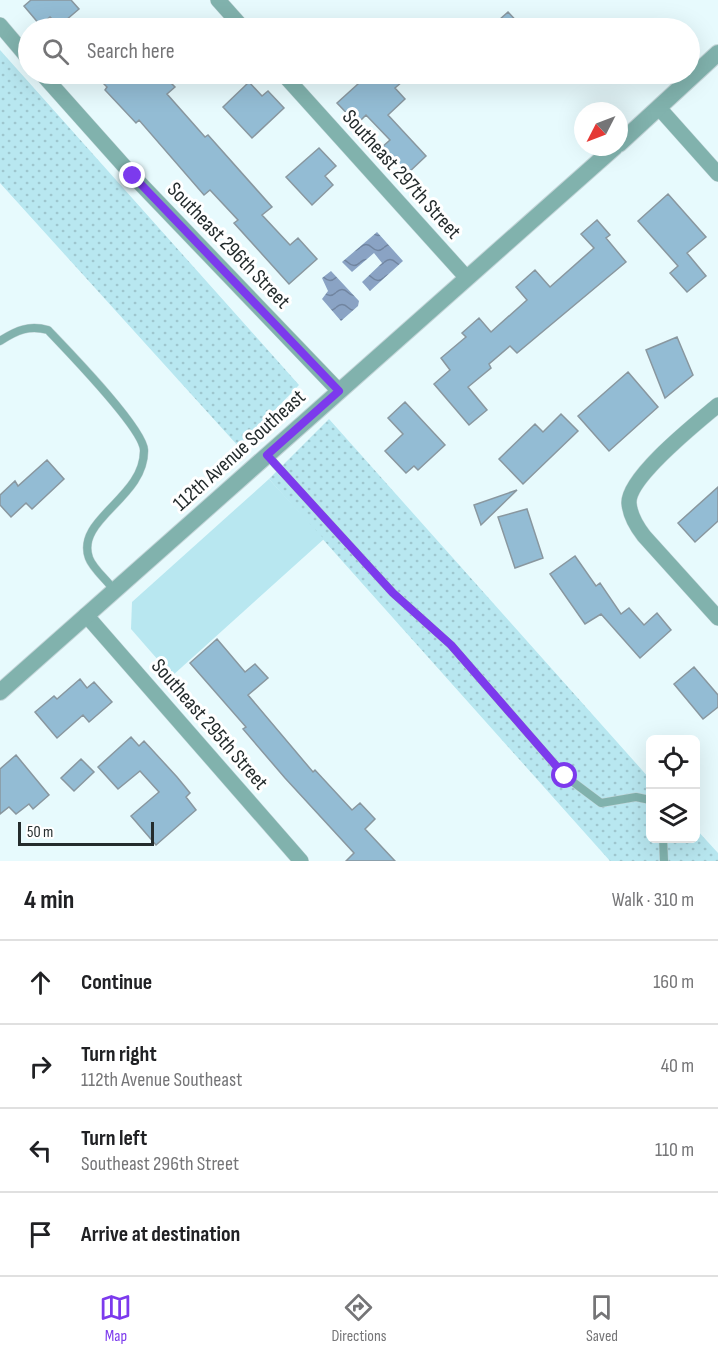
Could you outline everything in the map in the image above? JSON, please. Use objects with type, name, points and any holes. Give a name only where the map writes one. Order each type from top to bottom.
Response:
[{"type":"street","points":[[218,0],[234,18]]},
{"type":"street","points":[[0,25],[18,46]]},
{"type":"street","points":[[700,70],[718,53]]},
{"type":"street","name":"Southeast 296th Street","points":[[51,84],[133,176],[339,391]]},
{"type":"street","name":"Southeast 297th Street","points":[[292,84],[466,277]]},
{"type":"street","points":[[628,136],[686,84]]},
{"type":"street","points":[[660,109],[718,174]]},
{"type":"street","name":"112th Avenue Southeast","points":[[0,692],[605,156]]},
{"type":"street","points":[[718,405],[674,443],[632,491],[629,502],[640,530],[718,618]]},
{"type":"street","name":"Southeast 295th Street","points":[[86,615],[301,861]]},
{"type":"lane","points":[[0,341],[13,332],[33,326],[48,330],[134,426],[144,449],[140,472],[131,489],[93,527],[86,541],[89,559],[114,590]]},
{"type":"lane","points":[[267,455],[393,593],[451,645],[565,776],[601,803],[636,797],[646,799]]},
{"type":"lane","points":[[663,843],[664,861]]},
{"type":"shaded area","points":[[0,50],[18,70],[18,84],[30,84],[299,385],[239,447],[0,183]]},
{"type":"shaded area","points":[[329,419],[646,775],[646,843],[700,843],[700,833],[718,853],[718,861],[610,861],[269,479]]},
{"type":"shaded area","points":[[269,479],[324,539],[172,676],[131,629],[132,602]]},
{"type":"water","points":[[377,232],[403,261],[370,291],[362,282],[382,263],[374,253],[352,272],[342,262]]},
{"type":"water","points":[[331,271],[359,301],[358,306],[341,321],[322,299],[328,291],[322,278]]},
{"type":"building","points":[[31,0],[71,0],[79,9],[68,18],[34,18],[24,6]]},
{"type":"building","points":[[508,12],[514,18],[501,18]]},
{"type":"building","points":[[104,84],[172,84],[175,87],[167,94],[205,137],[208,135],[272,207],[262,215],[290,245],[298,238],[317,259],[289,284],[234,223],[238,220],[210,190],[204,195],[139,120],[136,123],[105,90],[107,87]]},
{"type":"building","points":[[247,84],[251,84],[262,96],[268,91],[284,108],[252,138],[223,107]]},
{"type":"building","points":[[358,84],[400,84],[395,88],[405,99],[388,115],[426,156],[406,175],[381,148],[390,140],[366,115],[357,124],[337,103]]},
{"type":"building","points":[[319,148],[336,166],[325,176],[333,185],[312,205],[286,177]]},
{"type":"building","points":[[668,194],[706,237],[687,253],[706,276],[687,292],[670,273],[678,266],[638,221]]},
{"type":"building","points":[[597,220],[610,235],[606,238],[626,262],[517,353],[510,346],[489,364],[491,368],[468,387],[487,410],[469,425],[434,384],[450,370],[441,358],[466,337],[462,333],[479,318],[491,332],[527,300],[516,287],[535,270],[550,287],[594,248],[581,234]]},
{"type":"building","points":[[677,337],[693,375],[665,398],[646,350]]},
{"type":"building","points":[[628,372],[658,407],[609,451],[578,416]]},
{"type":"building","points":[[405,402],[445,445],[418,470],[414,466],[406,473],[385,451],[403,434],[388,418]]},
{"type":"building","points":[[561,414],[578,431],[523,484],[499,459],[535,424],[543,432]]},
{"type":"building","points":[[47,460],[64,479],[32,509],[26,503],[11,517],[0,505],[0,495],[15,481],[18,486]]},
{"type":"building","points":[[718,487],[718,521],[695,542],[678,523]]},
{"type":"building","points":[[517,490],[481,525],[474,505]]},
{"type":"building","points":[[527,509],[543,558],[515,568],[498,517]]},
{"type":"building","points":[[575,556],[596,586],[600,583],[621,614],[629,608],[644,625],[657,613],[671,630],[640,658],[601,614],[585,624],[550,574]]},
{"type":"building","points":[[217,639],[245,672],[255,664],[268,678],[248,695],[313,772],[315,770],[352,810],[360,803],[375,819],[365,829],[395,861],[346,861],[354,853],[285,778],[243,729],[246,727],[190,663]]},
{"type":"building","points":[[694,667],[718,695],[718,707],[703,719],[674,684]]},
{"type":"building","points":[[80,679],[87,688],[94,682],[112,702],[89,722],[83,715],[57,738],[35,712],[54,696],[57,699]]},
{"type":"building","points":[[131,737],[139,746],[144,741],[177,777],[190,793],[186,797],[196,810],[156,845],[131,816],[159,792],[140,771],[118,789],[98,767]]},
{"type":"building","points":[[16,755],[49,795],[33,809],[29,804],[16,814],[9,807],[0,814],[0,769]]},
{"type":"building","points":[[81,759],[94,772],[74,791],[61,778]]},
{"type":"route","points":[[133,176],[339,391],[267,455],[393,593],[451,645],[565,776]]}]
